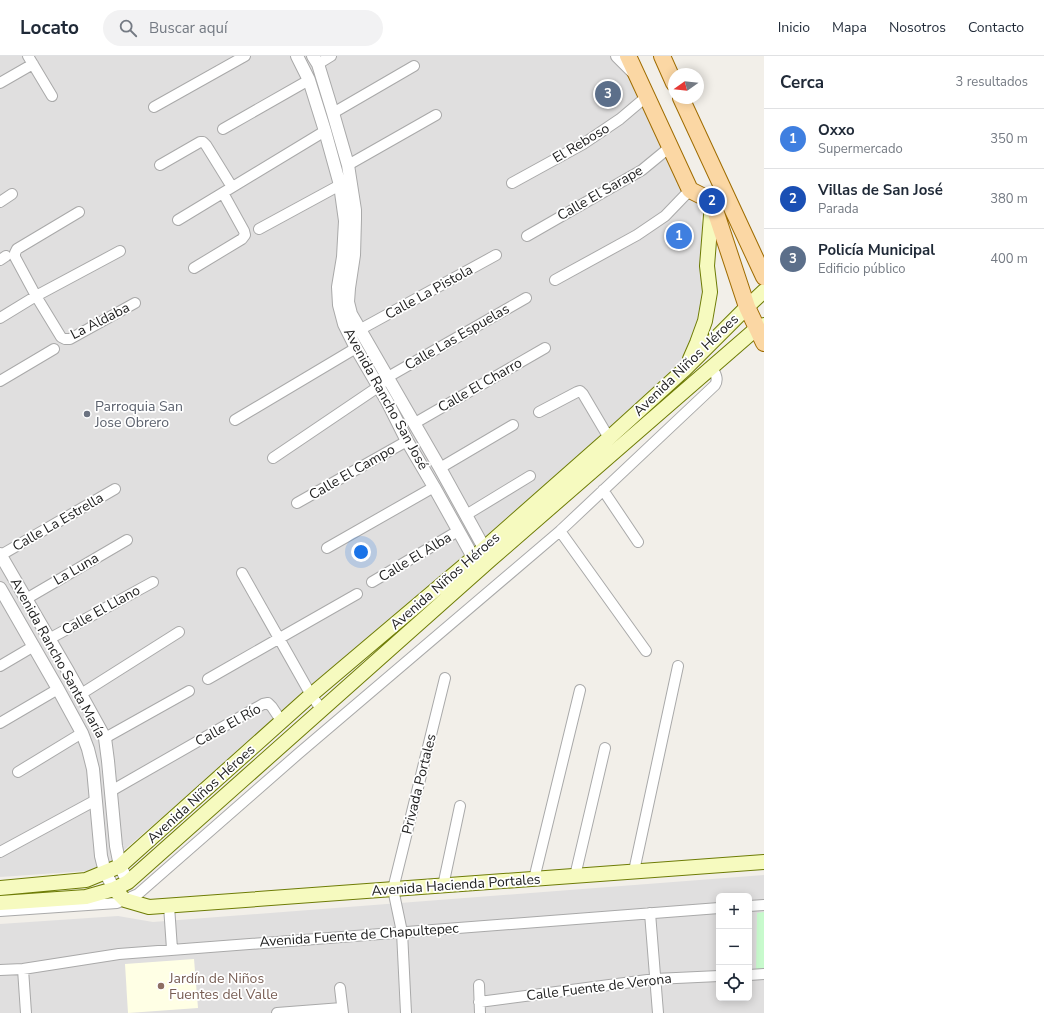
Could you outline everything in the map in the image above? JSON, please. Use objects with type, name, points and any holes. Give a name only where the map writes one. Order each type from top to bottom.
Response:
[{"type":"main road","points":[[628,56],[690,190],[712,201],[747,307],[761,326],[764,343]]},
{"type":"main road","points":[[662,56],[668,70]]},
{"type":"main road","points":[[684,104],[759,252],[764,277]]},
{"type":"main road","points":[[685,369],[705,321],[710,292],[707,266],[712,201]]},
{"type":"main road","name":"Avenida Niños Héroes","points":[[487,554],[609,438],[685,369],[764,291]]},
{"type":"main road","name":"Avenida Niños Héroes","points":[[0,888],[86,880],[120,866],[311,695],[487,554],[761,326]]},
{"type":"main road","name":"Avenida Niños Héroes","points":[[0,903],[86,897],[114,889],[128,882],[322,710],[476,563]]},
{"type":"main road","name":"Avenida Hacienda Portales","points":[[114,889],[148,907],[764,862]]},
{"type":"main road","points":[[128,882],[131,897]]},
{"type":"street","points":[[154,107],[245,56]]},
{"type":"street","name":"Avenida Rancho San José","points":[[297,56],[308,80],[325,131],[340,185],[345,221],[343,257],[338,287],[339,305],[344,324],[407,441],[476,563]]},
{"type":"street","points":[[316,60],[331,56]]},
{"type":"street","points":[[617,56],[636,76]]},
{"type":"street","points":[[0,83],[33,59],[52,96]]},
{"type":"street","name":"Avenida Rancho San José","points":[[316,60],[348,165],[356,219],[354,255],[348,302],[351,314],[440,468],[487,554]]},
{"type":"street","points":[[333,113],[414,66]]},
{"type":"street","points":[[223,129],[308,80]]},
{"type":"street","name":"El Reboso","points":[[512,183],[583,144],[620,119],[646,97]]},
{"type":"street","points":[[348,165],[436,115]]},
{"type":"street","points":[[178,220],[325,131]]},
{"type":"street","points":[[160,165],[200,142],[203,142],[206,144],[232,187]]},
{"type":"street","name":"Calle El Sarape","points":[[527,236],[642,170],[670,147]]},
{"type":"street","points":[[259,229],[340,185]]},
{"type":"street","points":[[555,280],[637,235],[665,216],[690,190]]},
{"type":"street","points":[[194,268],[245,236],[244,231],[223,193]]},
{"type":"street","points":[[0,202],[12,194]]},
{"type":"street","points":[[7,257],[17,249],[79,212]]},
{"type":"street","points":[[0,318],[36,296],[120,251]]},
{"type":"street","name":"Calle La Pistola","points":[[361,329],[496,255]]},
{"type":"street","points":[[7,257],[15,257],[36,296]]},
{"type":"street","name":"La Aldaba","points":[[36,296],[61,337],[65,339],[70,338],[135,303]]},
{"type":"street","name":"Calle Las Espuelas","points":[[273,458],[378,387],[388,377],[526,298]]},
{"type":"street","points":[[235,420],[356,348]]},
{"type":"street","name":"Calle El Charro","points":[[414,423],[545,348]]},
{"type":"street","points":[[0,381],[54,349]]},
{"type":"street","points":[[0,911],[117,903],[131,897],[560,531],[715,385],[717,378],[712,367]]},
{"type":"street","points":[[539,412],[580,391],[609,438]]},
{"type":"street","points":[[440,468],[513,425]]},
{"type":"street","name":"Calle El Campo","points":[[297,503],[407,441]]},
{"type":"street","points":[[466,515],[530,476]]},
{"type":"street","points":[[327,548],[434,487]]},
{"type":"street","name":"Calle La Estrella","points":[[0,555],[115,489]]},
{"type":"street","points":[[603,490],[638,542]]},
{"type":"street","name":"Calle El Alba","points":[[372,582],[458,531]]},
{"type":"street","points":[[560,531],[646,651]]},
{"type":"street","name":"La Luna","points":[[26,599],[127,540]]},
{"type":"street","name":"Avenida Rancho Santa María","points":[[0,555],[68,671],[105,738],[116,846],[120,866],[128,882]]},
{"type":"street","points":[[242,573],[311,695],[322,710]]},
{"type":"street","name":"Calle El Llano","points":[[49,639],[153,582]]},
{"type":"street","name":"Avenida Rancho Santa María","points":[[0,588],[4,604],[34,646],[82,733],[93,769],[101,856],[105,872],[114,889]]},
{"type":"street","points":[[208,679],[357,594]]},
{"type":"street","points":[[81,694],[179,632]]},
{"type":"street","points":[[0,666],[34,646]]},
{"type":"street","points":[[43,662],[57,653]]},
{"type":"street","points":[[634,871],[678,666]]},
{"type":"street","points":[[0,723],[56,684],[68,671]]},
{"type":"street","name":"Privada Portales","points":[[393,889],[445,678]]},
{"type":"street","points":[[534,879],[580,690]]},
{"type":"street","points":[[105,738],[189,691]]},
{"type":"street","name":"Calle El Río","points":[[111,791],[263,704],[268,703],[282,722]]},
{"type":"street","points":[[18,772],[82,733]]},
{"type":"street","points":[[575,876],[605,748]]},
{"type":"street","points":[[0,852],[96,800]]},
{"type":"street","points":[[443,886],[460,806]]},
{"type":"street","points":[[393,889],[402,932],[406,1013]]},
{"type":"street","points":[[752,906],[764,905]]},
{"type":"street","points":[[169,906],[172,949]]},
{"type":"street","name":"Avenida Fuente de Chapultepec","points":[[0,970],[23,969],[119,954],[172,949],[716,908]]},
{"type":"street","points":[[650,913],[658,1013]]},
{"type":"street","points":[[23,969],[26,1013]]},
{"type":"street","points":[[752,975],[764,974]]},
{"type":"street","name":"Calle Fuente de Verona","points":[[480,1002],[655,979],[716,976]]},
{"type":"street","points":[[479,985],[480,1013]]},
{"type":"street","points":[[277,1013],[342,1010],[340,988]]},
{"type":"shaded area","points":[[0,56],[620,56],[646,76],[652,93],[695,186],[710,267],[713,294],[683,368],[101,870],[0,877]]},
{"type":"shaded area","points":[[764,875],[764,1013],[0,1013],[0,924],[118,916],[153,922]]},
{"type":"shaded area","name":"Jardín de Niños Fuentes del Valle","points":[[194,959],[198,1008],[128,1013],[125,964]]},
{"type":"green space","points":[[764,912],[764,970],[756,971],[757,913]]},
{"type":"place","name":"Policía Municipal","points":[[608,94]]},
{"type":"place","name":"Villas de San José","points":[[712,201]]},
{"type":"place","name":"Oxxo","points":[[679,236]]},
{"type":"place","name":"Parroquia San Jose Obrero","points":[[87,414]]},
{"type":"place","name":"Jardín de Niños Fuentes del Valle","points":[[161,986]]}]
